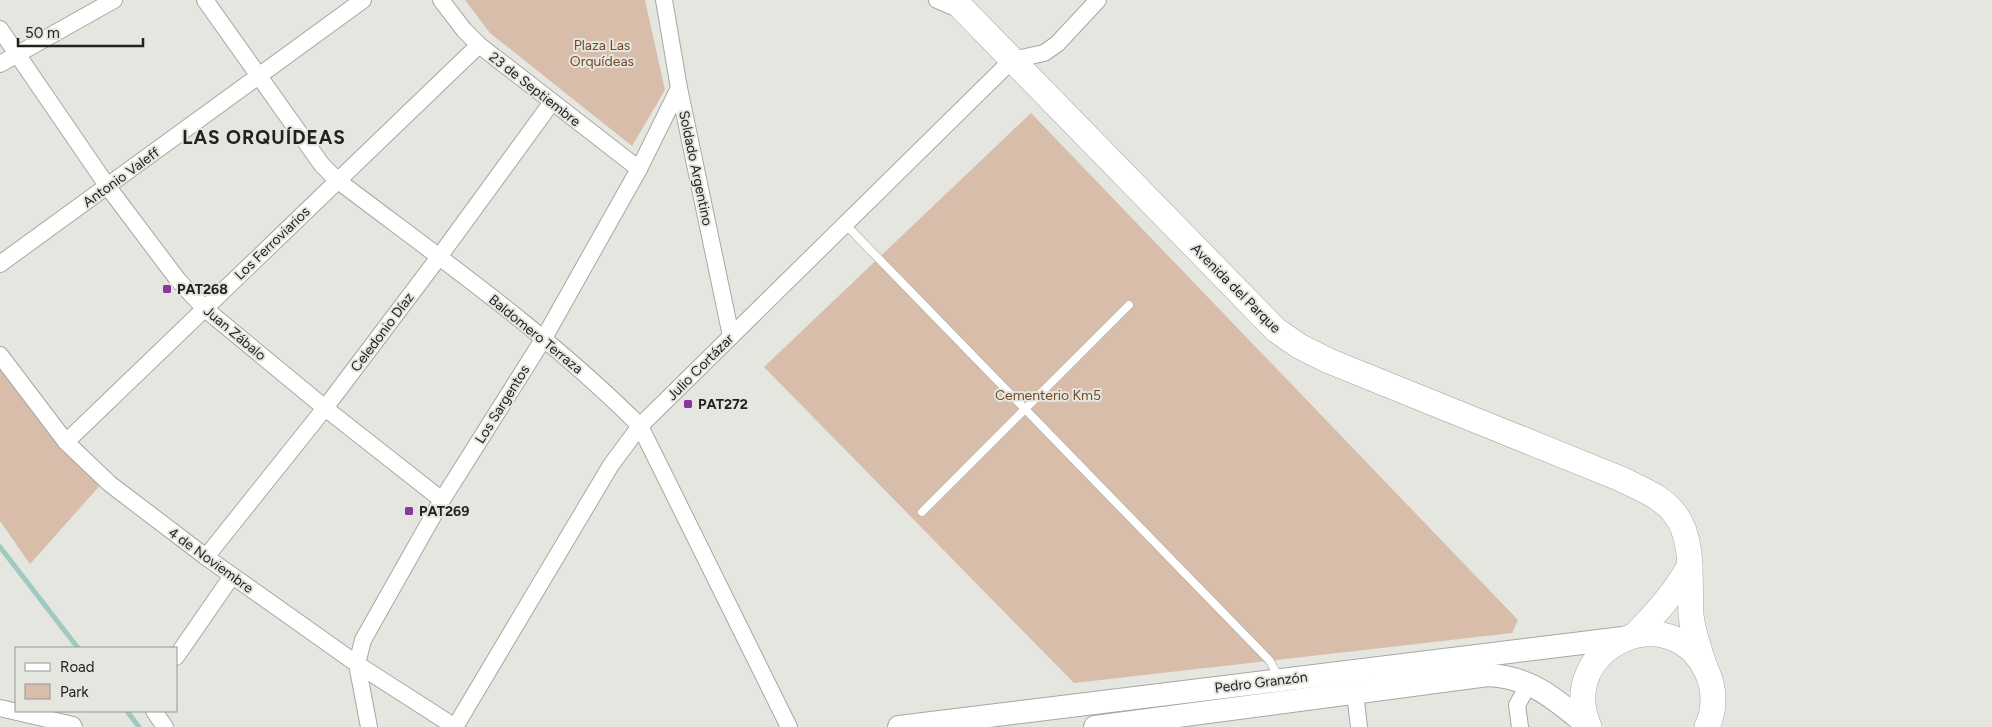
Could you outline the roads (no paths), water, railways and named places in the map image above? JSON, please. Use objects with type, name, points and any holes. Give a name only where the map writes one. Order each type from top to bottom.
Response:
[{"type":"main road","name":"Avenida del Parque","points":[[959,6],[1276,330],[1299,346],[1328,361],[1621,479],[1646,491],[1675,514],[1682,527],[1690,565],[1694,634],[1710,678],[1713,701]]},
{"type":"main road","points":[[1588,726],[1582,703],[1585,680],[1596,659],[1608,647],[1629,637],[1666,603],[1690,565]]},
{"type":"main road","points":[[1629,637],[1658,634],[1675,640],[1690,649],[1705,667]]},
{"type":"main road","name":"Pedro Granzón","points":[[899,727],[985,722],[1280,691],[1629,637]]},
{"type":"main road","name":"Pedro Granzón","points":[[1095,727],[1214,719],[1280,691],[1355,693],[1488,675],[1506,676],[1543,690],[1588,726]]},
{"type":"main road","points":[[1707,727],[1712,713],[1713,701]]},
{"type":"main road","points":[[1713,701],[1716,727]]},
{"type":"street","points":[[0,64],[114,0]]},
{"type":"street","name":"Baldomero Terraza","points":[[205,0],[322,165],[337,180],[544,338],[613,399],[640,426],[788,727]]},
{"type":"street","name":"Antonio Valeff","points":[[0,264],[363,0]]},
{"type":"street","name":"23 de Septiembre","points":[[441,0],[464,30],[479,45],[639,169]]},
{"type":"street","name":"Soldado Argentino","points":[[664,0],[730,336]]},
{"type":"street","points":[[937,0],[959,6]]},
{"type":"street","points":[[1012,60],[1044,53],[1057,44],[1098,0]]},
{"type":"street","name":"Juan Zábalo","points":[[0,29],[108,186],[178,280],[204,308],[325,408],[442,500]]},
{"type":"street","name":"Los Ferroviarios","points":[[66,442],[479,45]]},
{"type":"street","name":"Julio Cortázar","points":[[455,727],[611,465],[640,426],[1012,60]]},
{"type":"street","name":"Los Sargentos","points":[[369,727],[357,664],[363,640],[442,500],[544,338],[639,169],[680,88]]},
{"type":"street","name":"Celedonio Díaz","points":[[206,557],[325,408],[439,258],[552,102]]},
{"type":"street","name":"4 de Noviembre","points":[[0,355],[66,442],[110,484],[232,576],[357,664],[455,727]]},
{"type":"street","points":[[178,654],[232,576]]},
{"type":"street","points":[[1520,727],[1517,705],[1529,684]]},
{"type":"street","points":[[1355,693],[1359,727]]},
{"type":"street","points":[[0,708],[15,712]]},
{"type":"street","points":[[16,712],[73,726]]},
{"type":"street","points":[[155,712],[165,727]]},
{"type":"lane","points":[[845,224],[1270,661],[1280,691]]},
{"type":"lane","points":[[922,512],[1129,305]]},
{"type":"waterway","points":[[0,547],[77,647]]},
{"type":"waterway","points":[[128,712],[139,727]]},
{"type":"place","name":"PAT268","points":[[167,289]]},
{"type":"place","name":"PAT272","points":[[688,404]]},
{"type":"place","name":"PAT269","points":[[409,511]]},
{"type":"district","name":"LAS ORQUÍDEAS","points":[[264,137]]},
{"type":"park label","name":"Plaza Las Orquídeas","points":[[602,54]]},
{"type":"park label","name":"Cementerio Km5","points":[[1048,395]]}]
